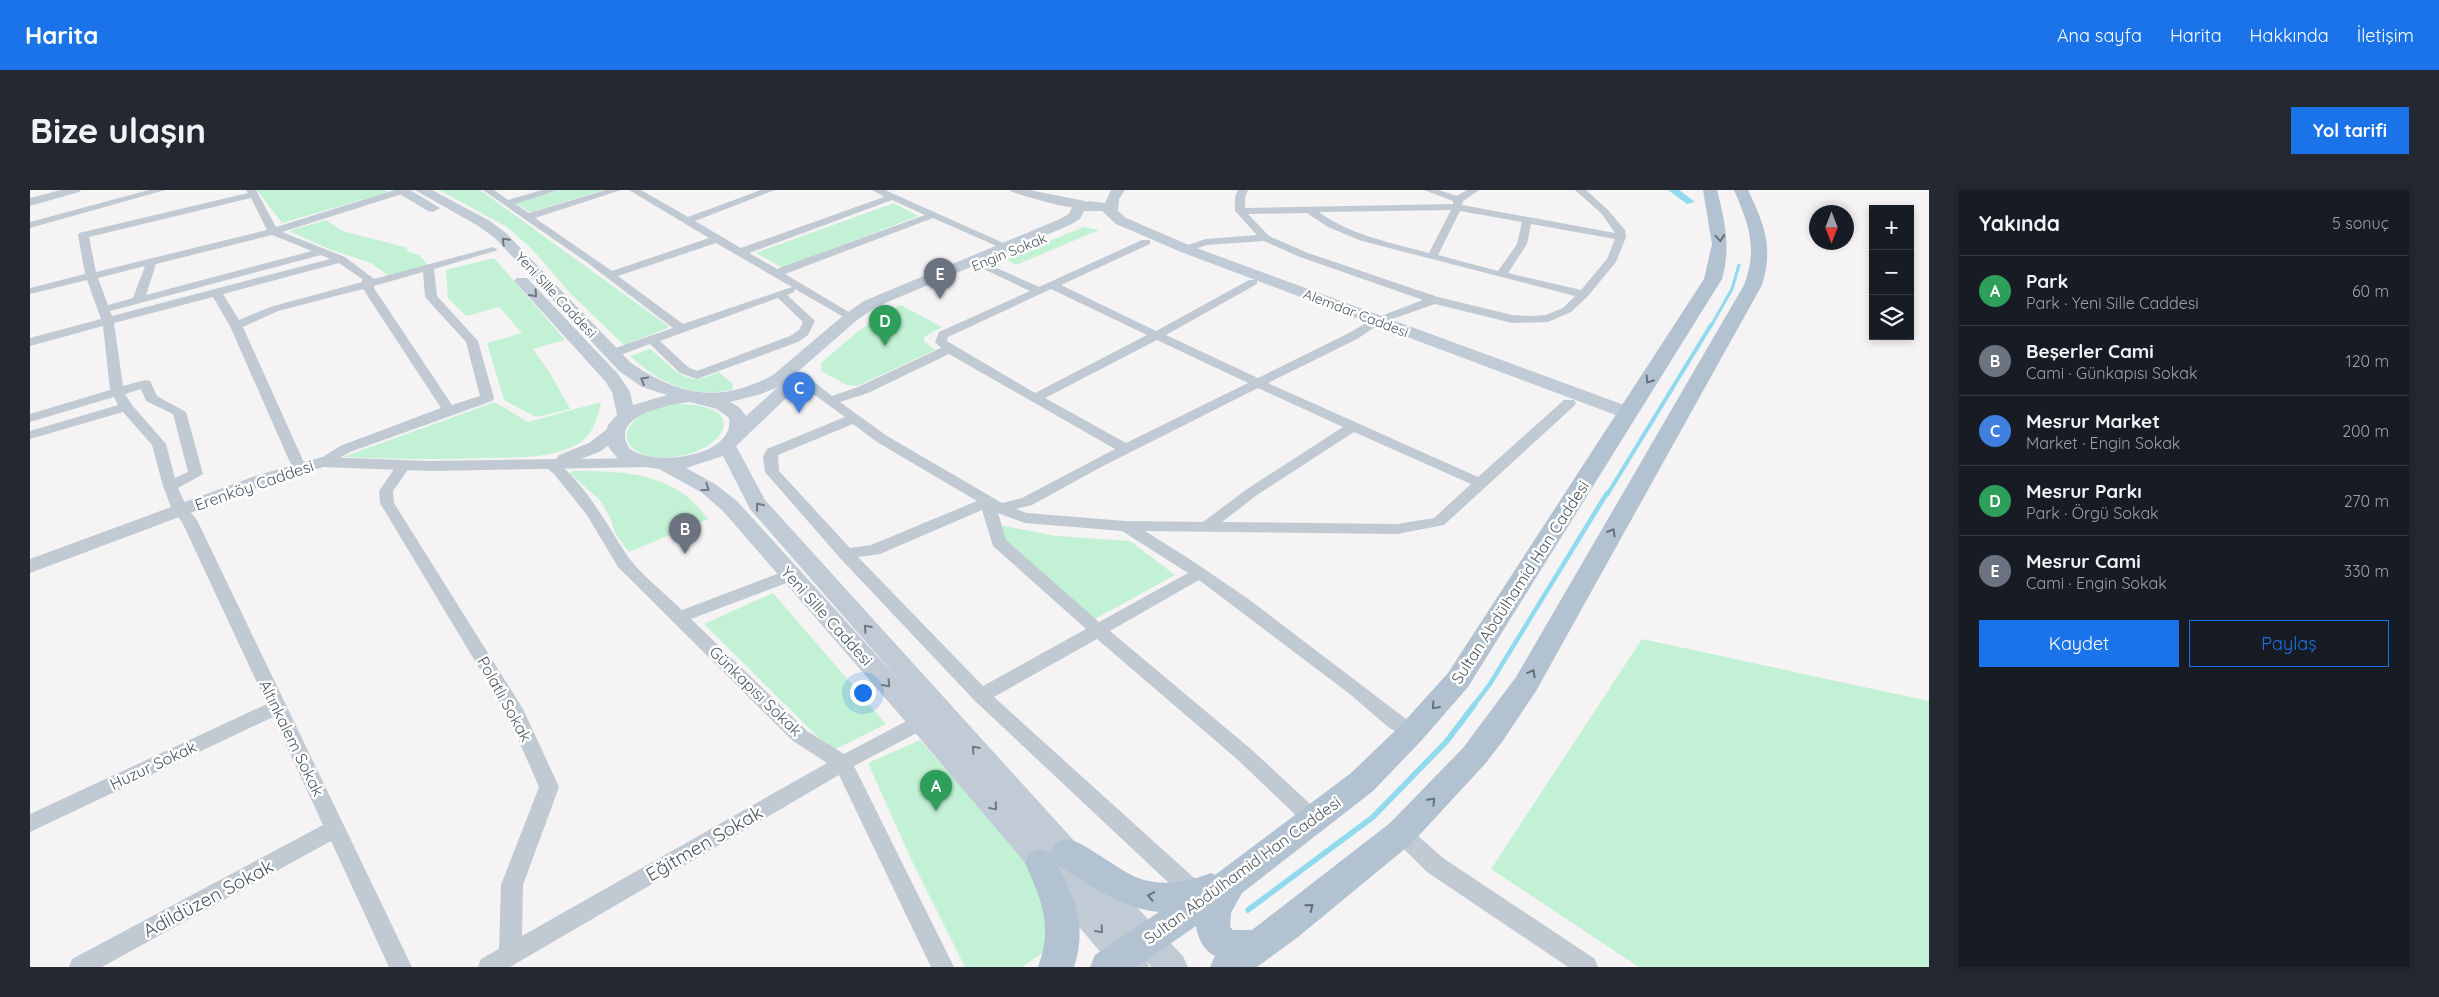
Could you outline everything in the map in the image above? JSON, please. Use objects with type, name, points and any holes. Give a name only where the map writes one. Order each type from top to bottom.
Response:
[{"type":"main road","name":"Yeni Sille Caddesi","points":[[401,190],[471,229],[493,250],[612,378],[620,392],[622,423],[615,440],[620,450],[630,458],[654,464],[708,488],[730,506],[921,722],[1054,858],[1147,940],[1172,967]]},
{"type":"main road","name":"Yeni Sille Caddesi","points":[[422,190],[485,224],[501,236],[625,367],[648,383],[690,397]]},
{"type":"main road","points":[[1105,190],[1081,209],[1082,217],[1104,215],[1118,190]]},
{"type":"main road","name":"Sultan Abdülhamid Han Caddesi","points":[[1121,963],[1147,940],[1232,881],[1362,782],[1411,733],[1458,680],[1713,279],[1720,261],[1721,246],[1718,220],[1710,190]]},
{"type":"main road","points":[[1228,967],[1269,946],[1401,833],[1474,756],[1526,684],[1753,285],[1760,264],[1760,238],[1741,190]]},
{"type":"main road","name":"Engin Sokak","points":[[711,399],[753,392],[779,379],[851,317],[880,299],[1065,222],[1075,216],[1081,209]]},
{"type":"main road","name":"Engin Sokak","points":[[654,464],[699,459],[731,440],[873,312],[981,264],[1104,215]]},
{"type":"main road","name":"Alemdar Caddesi","points":[[1104,215],[1146,242],[1253,282],[1372,323],[1625,418]]},
{"type":"main road","name":"Alemdar Caddesi","points":[[1104,215],[1569,403],[1625,418]]},
{"type":"main road","points":[[753,392],[753,400],[757,402],[772,402]]},
{"type":"main road","points":[[622,423],[655,402],[690,397],[711,399],[728,406],[738,418],[738,426],[731,440]]},
{"type":"main road","name":"Yeni Sille Caddesi","points":[[731,440],[744,483],[757,504],[1054,858],[1121,963]]},
{"type":"main road","points":[[1056,967],[1064,941],[1064,924],[1055,891],[1054,858],[1135,892],[1166,898],[1195,893],[1232,881]]},
{"type":"main road","points":[[1232,881],[1212,911],[1212,929],[1217,937],[1230,947],[1269,946]]},
{"type":"street","points":[[30,202],[75,190]]},
{"type":"street","points":[[30,224],[160,190]]},
{"type":"street","points":[[30,291],[273,232],[401,190]]},
{"type":"street","points":[[488,190],[610,275],[682,329]]},
{"type":"street","points":[[507,203],[553,190]]},
{"type":"street","points":[[527,217],[616,190]]},
{"type":"street","points":[[634,190],[851,317]]},
{"type":"street","points":[[686,221],[770,190]]},
{"type":"street","points":[[876,190],[1005,246]]},
{"type":"street","points":[[1012,190],[1081,209]]},
{"type":"street","points":[[1016,190],[1081,209]]},
{"type":"street","points":[[1243,190],[1240,197],[1240,211],[1265,238],[1304,255],[1434,300],[1512,319],[1534,320],[1548,318],[1566,310],[1584,294],[1612,260],[1620,237],[1620,230],[1605,212],[1580,190]]},
{"type":"street","points":[[1429,190],[1458,204],[1527,221],[1620,237]]},
{"type":"street","points":[[1432,257],[1458,204],[1474,190]]},
{"type":"street","points":[[117,391],[108,321],[91,275],[83,235],[252,193],[273,232],[341,259],[368,278],[368,288],[449,410]]},
{"type":"street","points":[[741,252],[892,197]]},
{"type":"street","points":[[1240,211],[1311,211],[1458,204]]},
{"type":"street","points":[[1311,211],[1323,221],[1349,233],[1432,257],[1584,294]]},
{"type":"street","points":[[777,273],[933,215]]},
{"type":"street","points":[[1502,275],[1522,244],[1527,221]]},
{"type":"street","points":[[1186,249],[1206,242],[1265,238]]},
{"type":"street","points":[[610,275],[718,239]]},
{"type":"street","points":[[1126,449],[941,342],[943,336],[1146,242]]},
{"type":"street","points":[[236,326],[274,310],[493,250]]},
{"type":"street","points":[[104,309],[320,252]]},
{"type":"street","points":[[30,342],[341,259]]},
{"type":"street","points":[[138,300],[152,261]]},
{"type":"street","points":[[981,264],[1045,288],[1157,335],[1257,383],[1480,483]]},
{"type":"street","points":[[322,462],[345,449],[449,410],[487,398],[472,341],[431,297],[428,268]]},
{"type":"street","points":[[1035,398],[1157,335],[1253,282]]},
{"type":"street","points":[[612,354],[800,287]]},
{"type":"street","points":[[216,292],[236,326],[299,467]]},
{"type":"street","points":[[652,340],[684,370],[698,375],[794,339],[804,332],[809,321],[780,294]]},
{"type":"street","points":[[846,554],[874,550],[994,505],[1027,502],[1126,449],[1353,336],[1372,323],[1434,300]]},
{"type":"street","points":[[832,400],[863,390],[949,348]]},
{"type":"street","points":[[799,377],[882,439],[994,505],[1025,518],[1125,526],[1397,529],[1440,522],[1480,483],[1569,403]]},
{"type":"street","points":[[30,418],[145,384],[151,398],[178,412],[196,474],[170,486]]},
{"type":"street","name":"Altınkalem Sokak","points":[[117,391],[126,407],[159,444],[170,486],[180,510],[189,520],[401,967]]},
{"type":"street","points":[[30,435],[126,407]]},
{"type":"street","points":[[856,418],[772,452],[770,457],[772,472],[778,481],[981,696],[1195,893]]},
{"type":"street","points":[[549,464],[587,451],[607,439],[622,423]]},
{"type":"street","points":[[1206,527],[1252,492],[1354,426]]},
{"type":"street","name":"Erenköy Caddesi","points":[[30,566],[299,467],[322,462],[404,465],[654,464]]},
{"type":"street","name":"Günkapısı Sokak","points":[[549,464],[559,471],[592,513],[624,563],[800,736],[843,763]]},
{"type":"street","name":"Polatlı Sokak","points":[[404,465],[386,490],[387,503],[516,714],[549,787],[512,885],[495,964]]},
{"type":"street","points":[[994,505],[999,542],[1098,631],[1245,755],[1314,820]]},
{"type":"street","points":[[1125,526],[1157,544],[1200,573],[1357,690],[1390,721],[1411,733]]},
{"type":"street","points":[[981,696],[1200,573]]},
{"type":"street","points":[[680,617],[791,575]]},
{"type":"street","name":"Huzur Sokak","points":[[30,823],[277,707]]},
{"type":"street","name":"Eğitmen Sokak","points":[[495,964],[843,763],[921,722]]},
{"type":"street","points":[[843,763],[943,967]]},
{"type":"street","name":"Adildüzen Sokak","points":[[80,967],[335,829]]},
{"type":"street","points":[[1401,833],[1435,865],[1586,967]]},
{"type":"green space","points":[[257,190],[385,190],[389,192],[282,223]]},
{"type":"green space","points":[[439,190],[480,190],[668,326],[668,328],[624,345],[571,294],[532,249],[507,227]]},
{"type":"green space","points":[[559,190],[604,190],[530,212],[515,203]]},
{"type":"green space","points":[[894,203],[918,216],[783,268],[756,253]]},
{"type":"green space","points":[[326,220],[342,231],[408,248],[406,251],[419,255],[429,266],[389,276],[371,263],[329,249],[289,231]]},
{"type":"green space","points":[[1084,227],[1099,230],[1016,265],[1005,259]]},
{"type":"green space","points":[[494,258],[565,340],[533,349],[550,373],[570,409],[536,417],[504,400],[487,343],[522,333],[499,307],[466,316],[448,298],[446,270]]},
{"type":"green space","points":[[901,305],[942,327],[924,337],[924,341],[935,350],[857,386],[847,385],[821,371],[821,363],[849,339],[879,317]]},
{"type":"green space","points":[[650,349],[674,370],[689,378],[707,377],[719,372],[733,384],[732,390],[703,392],[689,390],[664,381],[641,366],[630,356]]},
{"type":"green space","points":[[495,402],[528,422],[601,402],[591,431],[583,440],[568,449],[546,455],[470,459],[343,457]]},
{"type":"green space","points":[[677,404],[703,407],[718,413],[724,423],[721,433],[711,444],[695,452],[675,457],[652,457],[633,449],[627,439],[627,433],[634,421],[648,412]]},
{"type":"green space","points":[[573,471],[617,472],[658,481],[671,486],[687,496],[708,519],[629,552],[615,533],[610,517],[599,499],[569,473]]},
{"type":"green space","points":[[999,525],[1056,536],[1130,541],[1175,575],[1095,619],[995,533]]},
{"type":"green space","points":[[773,593],[886,724],[832,751],[704,624]]},
{"type":"green space","points":[[1642,639],[1929,701],[1929,967],[1639,967],[1491,869]]},
{"type":"green space","points":[[920,740],[1074,914],[1071,933],[1022,967],[965,967],[911,859],[868,763]]},
{"type":"waterway","points":[[1673,190],[1690,202]]},
{"type":"waterway","points":[[1711,326],[1732,289],[1739,265]]},
{"type":"waterway","points":[[1607,495],[1711,325]]},
{"type":"waterway","points":[[1474,705],[1490,684],[1607,493]]},
{"type":"waterway","points":[[1248,910],[1373,817],[1446,742],[1475,704]]},
{"type":"place","name":"Mesrur Cami","points":[[940,299]]},
{"type":"place","name":"Mesrur Parkı","points":[[885,346]]},
{"type":"place","name":"Mesrur Market","points":[[799,413]]},
{"type":"place","name":"Beşerler Cami","points":[[685,554]]},
{"type":"place","name":"Park","points":[[936,811]]}]
